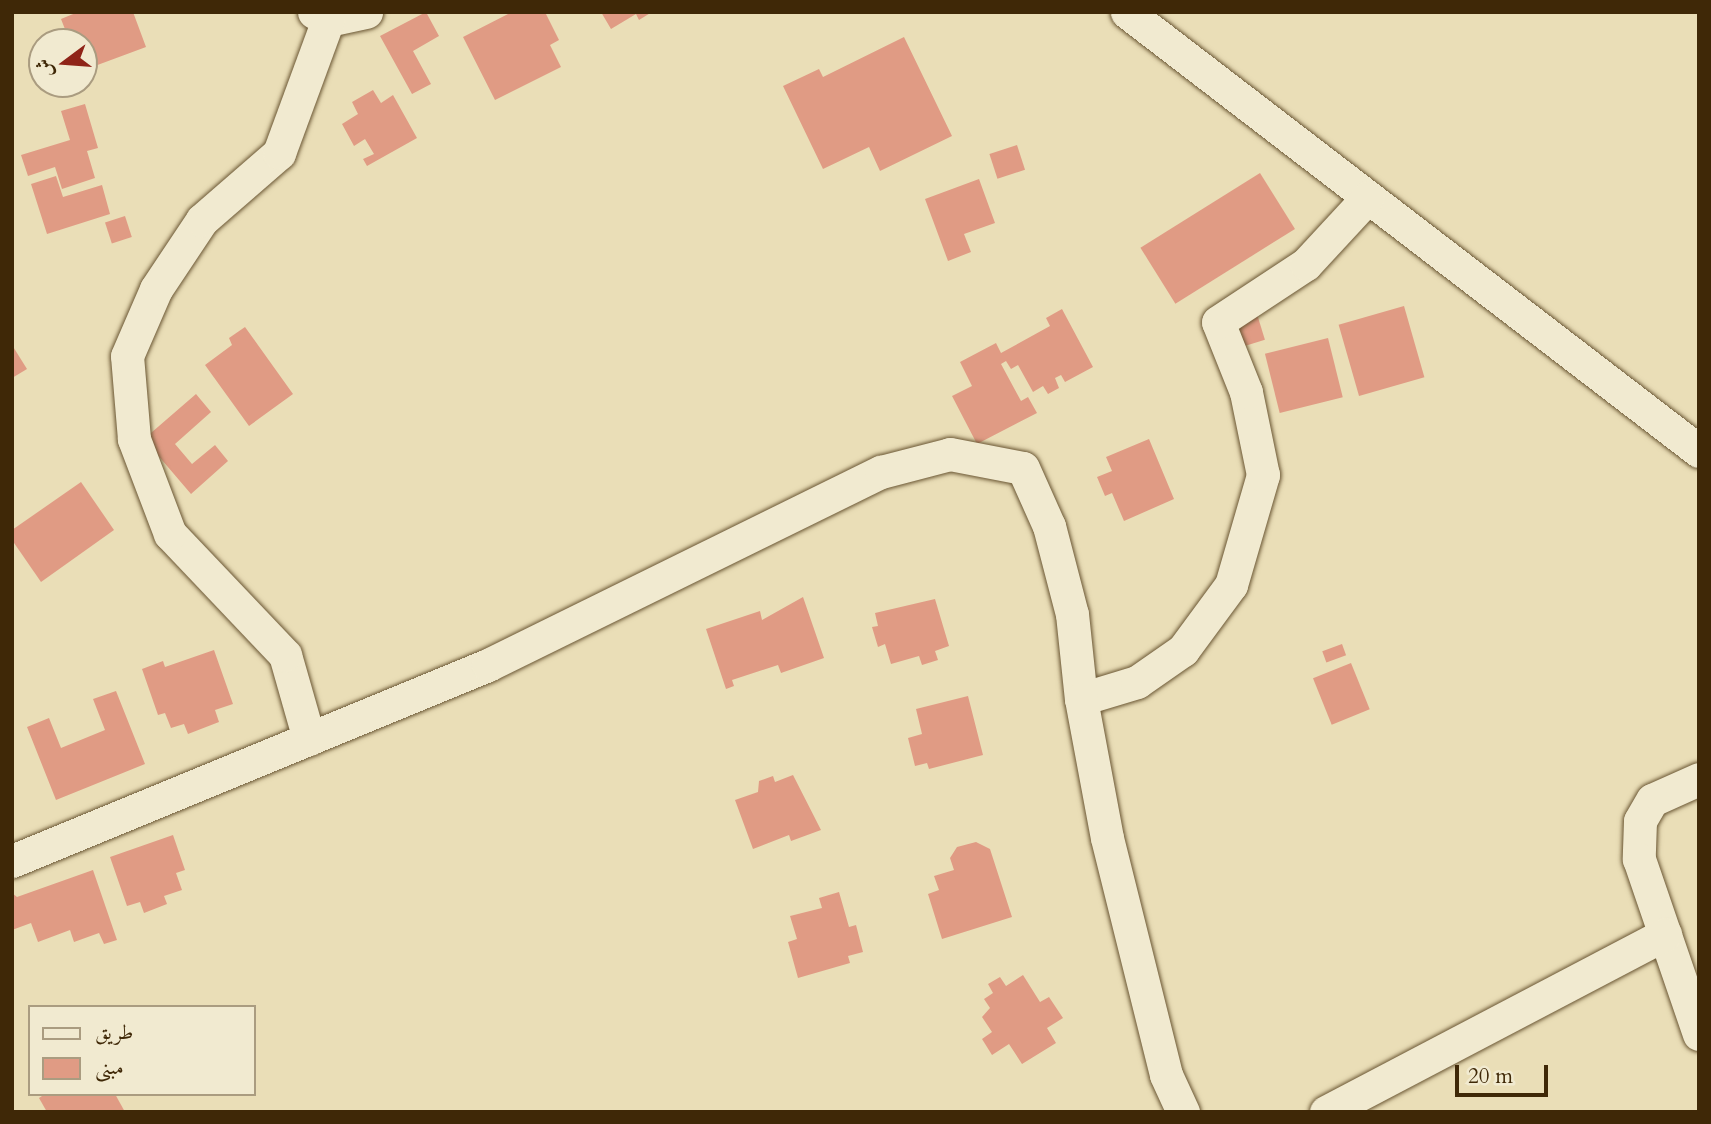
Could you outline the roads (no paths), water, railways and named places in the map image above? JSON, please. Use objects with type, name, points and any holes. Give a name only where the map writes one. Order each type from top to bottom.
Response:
[{"type":"street","points":[[309,739],[285,655],[238,600],[170,534],[134,439],[127,356],[156,289],[202,220],[279,153],[321,16],[366,12]]},
{"type":"street","points":[[1127,12],[1699,451]]},
{"type":"street","points":[[1081,699],[1137,682],[1183,650],[1231,585],[1264,475],[1246,392],[1218,322],[1306,264],[1368,197]]},
{"type":"street","points":[[12,861],[488,665],[881,471],[950,453],[1023,468],[1049,526],[1072,614],[1081,699],[1107,838],[1166,1075],[1183,1112]]},
{"type":"street","points":[[1699,779],[1653,800],[1640,821],[1639,859],[1699,1034]]},
{"type":"street","points":[[1326,1112],[1665,934]]}]
